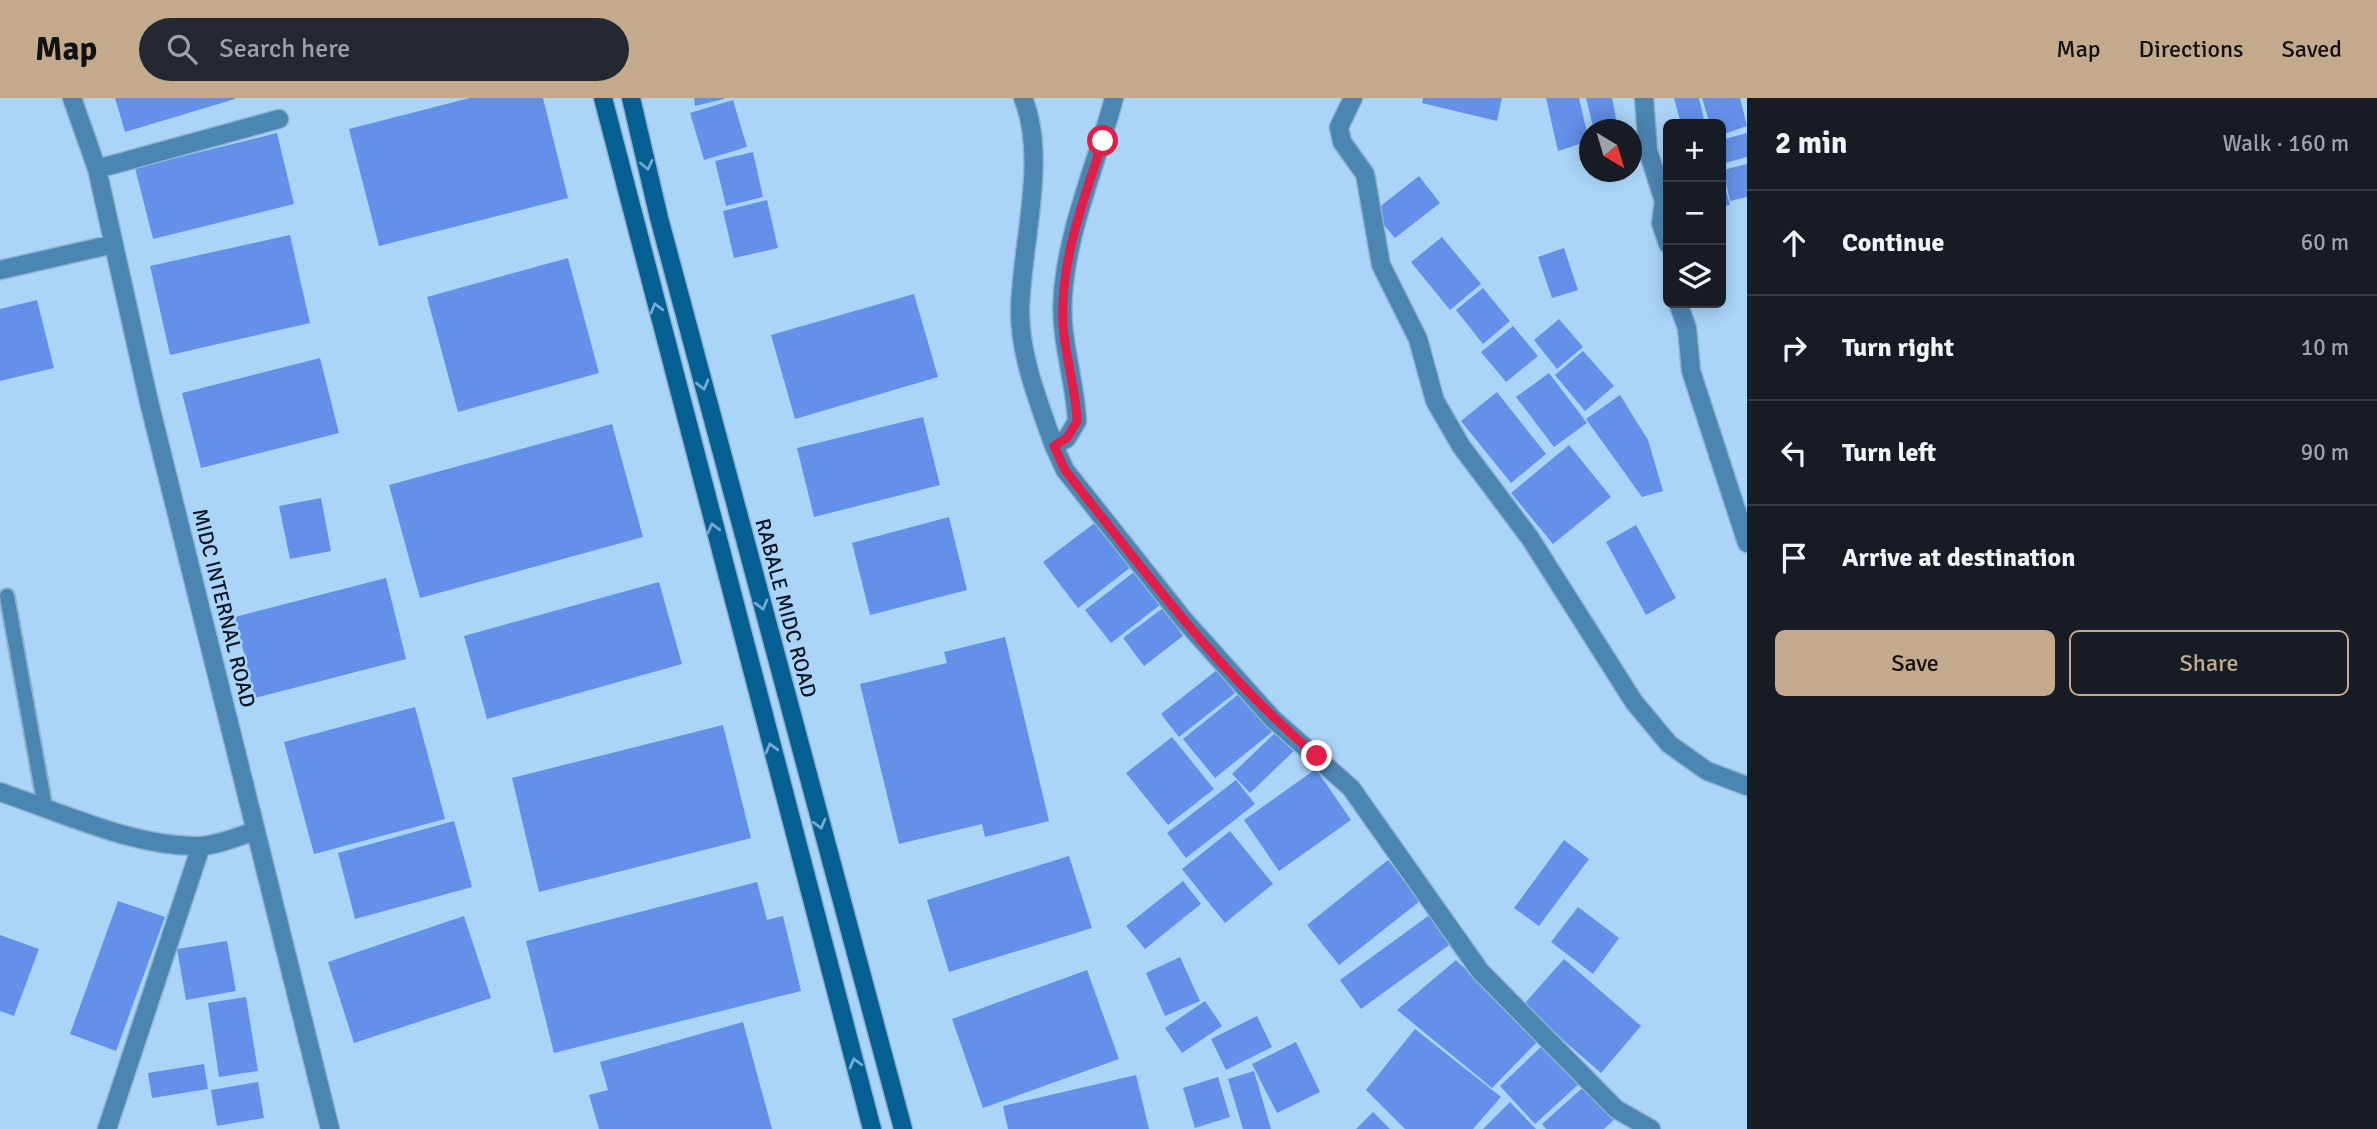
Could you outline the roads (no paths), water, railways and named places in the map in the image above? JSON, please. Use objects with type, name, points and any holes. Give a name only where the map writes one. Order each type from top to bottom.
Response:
[{"type":"main road","points":[[603,98],[872,1129]]},
{"type":"main road","name":"RABALE MIDC ROAD","points":[[631,98],[659,218],[903,1129]]},
{"type":"main road","points":[[696,460],[721,453]]},
{"type":"main road","points":[[785,802],[813,796]]},
{"type":"street","name":"MIDC INTERNAL ROAD","points":[[72,98],[97,169],[149,402],[330,1129]]},
{"type":"street","points":[[1023,98],[1030,115],[1033,161],[1020,313],[1030,371],[1054,446],[1065,470],[1184,620],[1273,719],[1351,788],[1480,971],[1616,1109],[1651,1129]]},
{"type":"street","points":[[1054,446],[1067,438],[1077,421],[1063,329],[1063,294],[1075,224],[1114,98]]},
{"type":"street","points":[[1353,98],[1339,127],[1342,142],[1365,174],[1381,265],[1418,339],[1435,401],[1461,446],[1530,538],[1634,702],[1669,744],[1707,771],[1747,786]]},
{"type":"street","points":[[1644,98],[1648,151],[1663,198]]},
{"type":"street","points":[[97,169],[279,119]]},
{"type":"street","points":[[1663,208],[1663,229]]},
{"type":"street","points":[[0,270],[114,244]]},
{"type":"street","points":[[1680,308],[1687,328],[1691,372],[1747,542]]},
{"type":"street","points":[[0,792],[138,838],[201,846],[256,831]]},
{"type":"street","points":[[107,1129],[201,846]]},
{"type":"lane","points":[[7,596],[45,807]]}]
